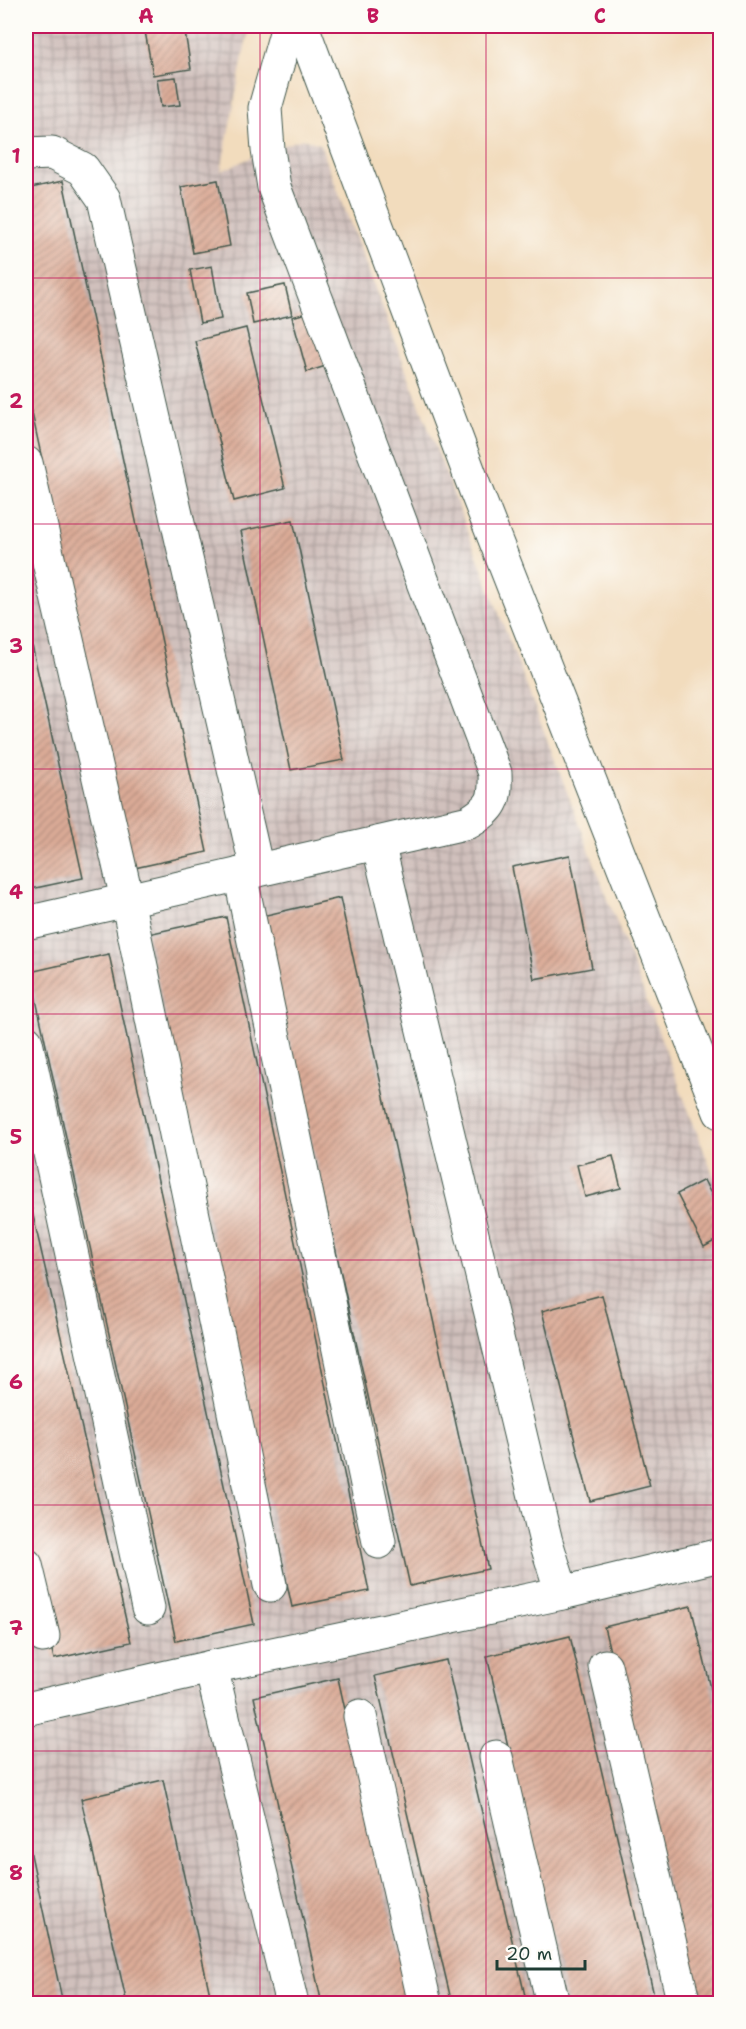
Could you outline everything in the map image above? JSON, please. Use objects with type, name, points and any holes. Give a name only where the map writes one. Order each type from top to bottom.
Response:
[{"type":"street","points":[[26,922],[469,822],[485,812],[496,794],[495,773],[274,187],[265,108],[288,26]]},
{"type":"street","points":[[302,26],[476,491],[715,1077],[720,1112]]},
{"type":"street","points":[[26,154],[52,153],[83,169],[104,199],[249,872],[379,1542]]},
{"type":"street","points":[[26,463],[127,899],[270,1585]]},
{"type":"street","points":[[378,843],[546,1542],[562,1593]]},
{"type":"street","points":[[26,1042],[148,1608]]},
{"type":"street","points":[[26,1709],[211,1667],[562,1593],[720,1555]]},
{"type":"street","points":[[26,1565],[43,1636]]},
{"type":"street","points":[[605,1666],[684,2004]]},
{"type":"street","points":[[211,1667],[292,2004]]},
{"type":"street","points":[[360,1716],[425,2004]]},
{"type":"street","points":[[496,1757],[554,2004]]},
{"type":"shaded area","points":[[26,26],[249,26],[221,171],[268,150],[303,139],[320,144],[720,1193],[720,2003],[26,2004]]},
{"type":"building","points":[[144,26],[184,26],[191,69],[153,75]]},
{"type":"building","points":[[176,77],[180,105],[161,107],[157,79]]},
{"type":"building","points":[[218,180],[230,246],[193,253],[181,187]]},
{"type":"building","points":[[63,181],[207,852],[130,869],[26,385],[26,189]]},
{"type":"building","points":[[212,266],[221,319],[200,323],[190,270]]},
{"type":"building","points":[[285,285],[292,315],[253,324],[247,293]]},
{"type":"building","points":[[317,310],[332,364],[307,372],[292,317]]},
{"type":"building","points":[[246,328],[285,488],[234,501],[195,341]]},
{"type":"building","points":[[293,520],[344,760],[291,770],[241,531]]},
{"type":"building","points":[[26,618],[83,878],[26,890]]},
{"type":"building","points":[[570,855],[592,968],[534,979],[512,867]]},
{"type":"building","points":[[340,898],[488,1569],[410,1586],[262,916]]},
{"type":"building","points":[[226,917],[369,1591],[292,1607],[148,934]]},
{"type":"building","points":[[109,954],[254,1624],[176,1641],[30,972]]},
{"type":"building","points":[[613,1156],[621,1188],[585,1197],[577,1165]]},
{"type":"building","points":[[704,1180],[720,1212],[720,1238],[704,1247],[677,1194]]},
{"type":"building","points":[[26,1185],[131,1642],[54,1659],[26,1536]]},
{"type":"building","points":[[602,1295],[650,1486],[590,1501],[542,1311]]},
{"type":"building","points":[[691,1606],[720,1725],[720,2004],[697,2004],[604,1627]]},
{"type":"building","points":[[570,1636],[656,2004],[568,2004],[487,1656]]},
{"type":"building","points":[[446,1660],[527,2004],[452,2004],[375,1676]]},
{"type":"building","points":[[338,1678],[410,2004],[322,2004],[254,1697]]},
{"type":"building","points":[[163,1780],[212,2004],[127,2004],[81,1799]]},
{"type":"building","points":[[26,1831],[63,2004],[26,2004]]}]
